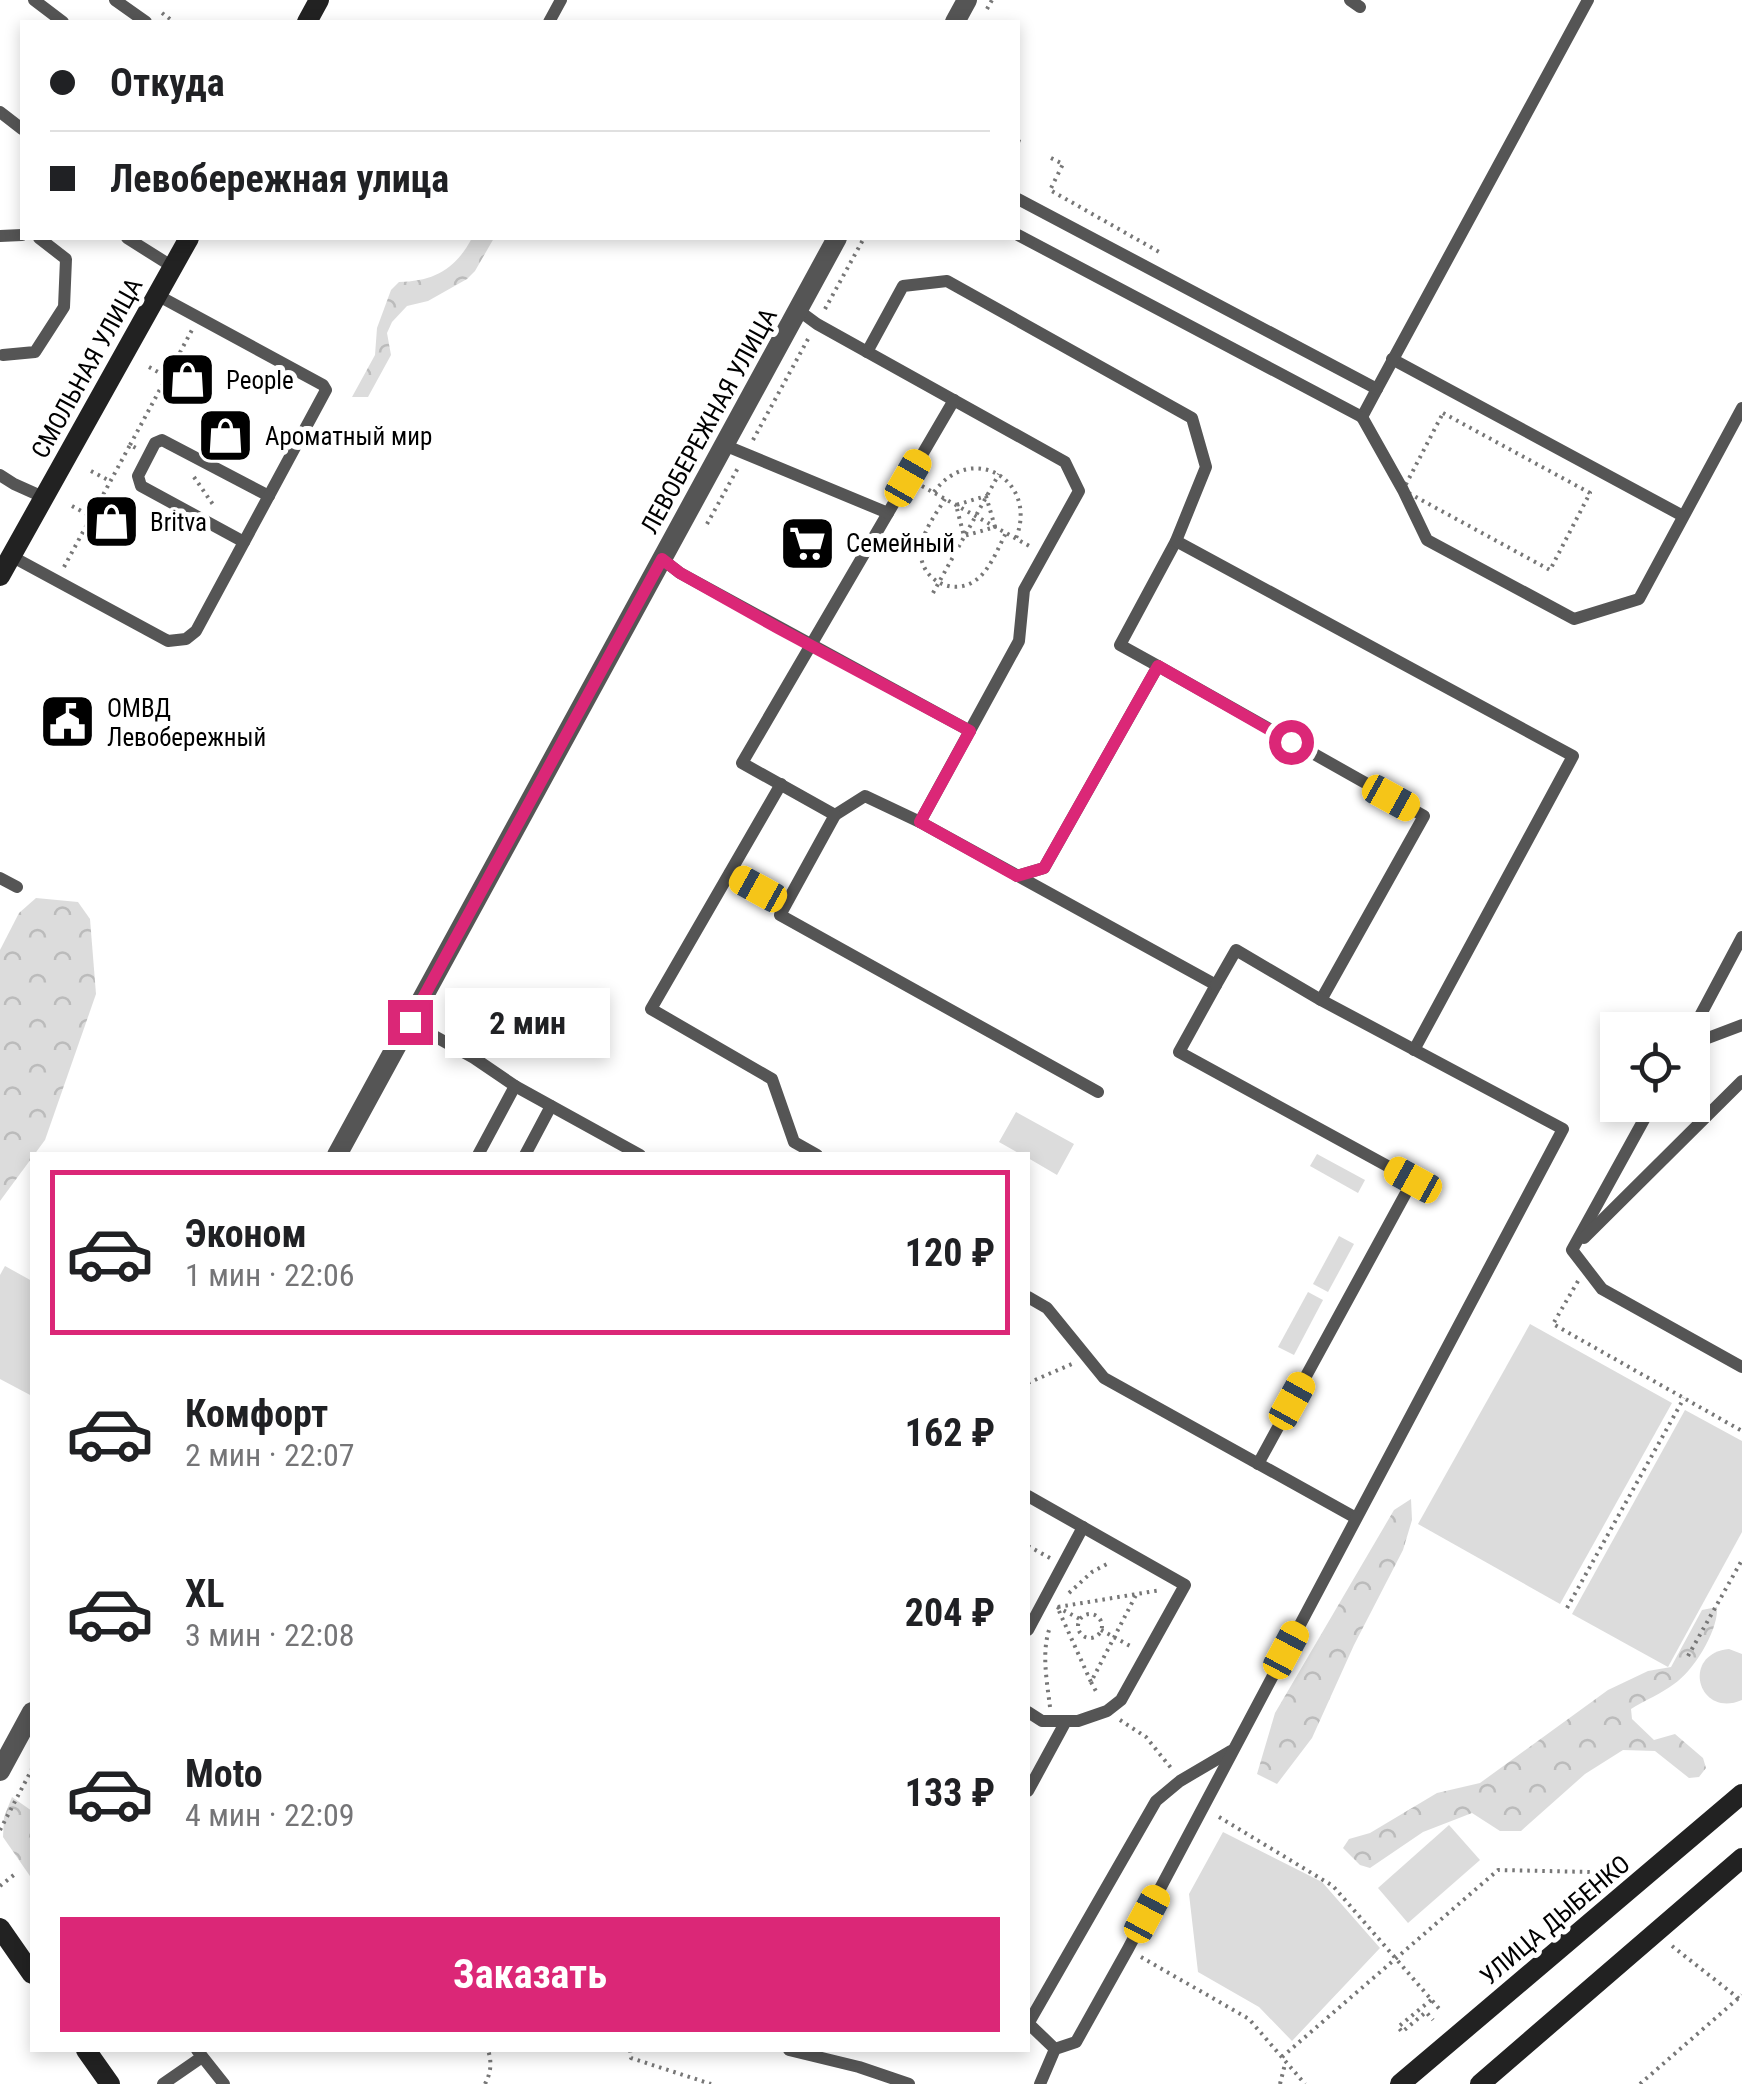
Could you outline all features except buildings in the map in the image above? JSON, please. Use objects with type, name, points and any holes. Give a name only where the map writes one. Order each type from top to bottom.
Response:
[{"type":"main road","name":"СМОЛЬНАЯ УЛИЦА","points":[[0,576],[188,240]]},
{"type":"main road","name":"УЛИЦА ДЫБЕНКО","points":[[1400,2084],[1742,1794]]},
{"type":"main road","points":[[1480,2084],[1742,1858]]},
{"type":"main road","points":[[0,1928],[30,1971]]},
{"type":"main road","points":[[87,2052],[110,2084]]},
{"type":"street","name":"ЛЕВОБЕРЕЖНАЯ УЛИЦА","points":[[339,1152],[837,240]]},
{"type":"street","points":[[0,1771],[30,1716]]},
{"type":"lane","points":[[34,0],[60,20]]},
{"type":"lane","points":[[115,0],[143,20]]},
{"type":"lane","points":[[1362,417],[1588,0]]},
{"type":"lane","points":[[0,112],[20,127]]},
{"type":"lane","points":[[1020,199],[1378,388]]},
{"type":"lane","points":[[1020,236],[1362,417],[1427,540],[1574,619],[1638,598],[1742,408]]},
{"type":"lane","points":[[1,358],[35,352],[64,307],[66,259],[42,240]]},
{"type":"lane","points":[[132,240],[172,267]]},
{"type":"lane","points":[[867,352],[902,286],[947,281],[1192,418],[1206,467],[1176,541],[1120,645],[1424,816],[1321,1000]]},
{"type":"lane","points":[[11,556],[168,641],[186,639],[196,631],[326,388],[157,295]]},
{"type":"lane","points":[[798,310],[816,324],[1065,462],[1079,491],[1024,590],[1020,642],[920,822]]},
{"type":"lane","points":[[1392,359],[1684,516]]},
{"type":"lane","points":[[835,815],[742,763],[954,400]]},
{"type":"lane","points":[[244,542],[139,484],[138,476],[155,443],[162,440],[269,496]]},
{"type":"lane","points":[[724,445],[888,513]]},
{"type":"lane","points":[[0,475],[43,497]]},
{"type":"lane","points":[[1176,541],[1573,756],[1414,1050]]},
{"type":"lane","points":[[662,559],[810,646],[970,731]]},
{"type":"lane","points":[[1017,876],[1044,868],[1158,666]]},
{"type":"lane","points":[[781,784],[651,1009],[772,1080],[794,1142],[812,1152]]},
{"type":"lane","points":[[1098,1092],[780,915],[835,815],[865,796],[920,822],[1216,985]]},
{"type":"lane","points":[[730,873],[786,904]]},
{"type":"lane","points":[[0,878],[17,886]]},
{"type":"lane","points":[[1702,1012],[1742,936]]},
{"type":"lane","points":[[1040,2084],[1055,2049],[1076,2042],[1128,1949],[1563,1129],[1321,1000],[1236,950],[1179,1052],[1413,1180],[1258,1464]]},
{"type":"lane","points":[[410,1022],[635,1152]]},
{"type":"lane","points":[[1710,1038],[1742,1026]]},
{"type":"lane","points":[[1572,1250],[1742,1081]]},
{"type":"lane","points":[[480,1152],[515,1086]]},
{"type":"lane","points":[[527,1152],[552,1106]]},
{"type":"lane","points":[[1572,1250],[1643,1122]]},
{"type":"lane","points":[[1572,1250],[1602,1290],[1742,1367]]},
{"type":"lane","points":[[1030,1298],[1046,1308],[1104,1378],[1356,1518]]},
{"type":"lane","points":[[1030,1497],[1185,1584],[1121,1700],[1107,1711],[1078,1722],[1042,1721],[1030,1713]]},
{"type":"lane","points":[[1030,1626],[1082,1527]]},
{"type":"lane","points":[[1030,1786],[1059,1721]]},
{"type":"lane","points":[[1030,2020],[1156,1800],[1180,1780],[1234,1750]]},
{"type":"lane","points":[[1030,2026],[1055,2049]]},
{"type":"lane","points":[[797,2052],[909,2084]]},
{"type":"lane","points":[[859,2068],[862,2052]]},
{"type":"lane","points":[[163,2084],[200,2054],[224,2084]]},
{"type":"path","points":[[1052,158],[1063,164],[1050,190],[1169,258]]},
{"type":"path","points":[[57,580],[198,318]]},
{"type":"path","points":[[149,368],[167,376]]},
{"type":"path","points":[[1443,413],[1590,492],[1550,570],[1403,490],[1443,413]]},
{"type":"path","points":[[130,445],[149,456]]},
{"type":"path","points":[[178,506],[203,460]]},
{"type":"path","points":[[934,492],[941,482],[962,470],[974,468],[999,474],[1020,502],[1021,527],[1016,538]]},
{"type":"path","points":[[91,471],[110,482]]},
{"type":"path","points":[[933,592],[999,474]]},
{"type":"path","points":[[908,478],[1044,554]]},
{"type":"path","points":[[956,505],[986,496]]},
{"type":"path","points":[[986,496],[995,527]]},
{"type":"path","points":[[945,498],[925,534],[920,554],[927,572],[938,582],[962,586],[980,577],[1006,533]]},
{"type":"path","points":[[956,505],[964,536]]},
{"type":"path","points":[[72,506],[92,516]]},
{"type":"path","points":[[964,536],[995,527]]},
{"type":"path","points":[[1585,1268],[1553,1324],[1742,1431]]},
{"type":"path","points":[[1030,1382],[1087,1357]]},
{"type":"path","points":[[1567,1608],[1684,1398]]},
{"type":"path","points":[[1030,1547],[1062,1564]]},
{"type":"path","points":[[1059,1721],[1045,1672],[1047,1636],[1058,1608],[1071,1589],[1092,1572],[1130,1554]]},
{"type":"path","points":[[1688,1656],[1742,1560]]},
{"type":"path","points":[[1058,1608],[1185,1584]]},
{"type":"path","points":[[1091,1682],[1136,1595]]},
{"type":"path","points":[[1058,1608],[1080,1619]]},
{"type":"path","points":[[1058,1608],[1107,1711],[1146,1738],[1180,1780]]},
{"type":"path","points":[[1094,1614],[1100,1619],[1101,1630],[1093,1638],[1084,1637],[1078,1627],[1080,1619],[1094,1614]]},
{"type":"path","points":[[1101,1630],[1146,1655]]},
{"type":"path","points":[[0,1830],[30,1772]]},
{"type":"path","points":[[1203,1808],[1333,1886],[1442,2012]]},
{"type":"path","points":[[1280,2084],[1284,2060],[1498,1870],[1592,1872],[1602,1887]]},
{"type":"path","points":[[0,1886],[15,1874]]},
{"type":"path","points":[[1640,2084],[1741,1998],[1668,1944]]},
{"type":"path","points":[[1128,1949],[1249,2018],[1305,2084]]},
{"type":"path","points":[[1432,2000],[1398,2027],[1402,2032],[1426,2012],[1432,2020]]},
{"type":"path","points":[[484,2084],[491,2062],[488,2052]]},
{"type":"path","points":[[630,2052],[630,2058],[711,2084]]},
{"type":"green space","points":[[471,240],[493,240],[467,279],[428,301],[407,306],[392,322],[387,333],[391,355],[368,397],[352,397],[375,355],[377,328],[391,290],[399,282],[442,272]]},
{"type":"green space","points":[[36,898],[78,902],[90,919],[96,994],[45,1140],[36,1152],[30,1152],[30,1160],[0,1201],[0,950],[19,913]]},
{"type":"green space","points":[[1016,1112],[1074,1144],[1057,1175],[1030,1159],[1030,1152],[1017,1152],[999,1142]]},
{"type":"green space","points":[[1317,1154],[1365,1180],[1358,1193],[1310,1166]]},
{"type":"green space","points":[[1339,1236],[1354,1244],[1328,1292],[1313,1284]]},
{"type":"green space","points":[[5,1266],[30,1280],[30,1395],[0,1379],[0,1275]]},
{"type":"green space","points":[[1308,1292],[1323,1300],[1294,1355],[1278,1347]]},
{"type":"green space","points":[[1530,1324],[1672,1403],[1560,1604],[1418,1524]]},
{"type":"green space","points":[[1685,1410],[1742,1441],[1742,1532],[1668,1667],[1572,1614]]},
{"type":"green space","points":[[1411,1499],[1412,1520],[1403,1550],[1312,1738],[1277,1784],[1257,1774],[1275,1713],[1394,1510]]},
{"type":"green space","points":[[1717,1607],[1714,1627],[1689,1670],[1669,1688],[1631,1709],[1632,1719],[1654,1740],[1675,1734],[1703,1758],[1706,1768],[1699,1777],[1689,1778],[1655,1751],[1623,1750],[1585,1774],[1521,1831],[1500,1831],[1472,1813],[1423,1832],[1370,1868],[1360,1865],[1343,1848],[1349,1839],[1370,1833],[1437,1793],[1480,1783],[1608,1690],[1648,1671],[1671,1667],[1702,1610]]},
{"type":"green space","points":[[1729,1649],[1742,1654],[1742,1700],[1727,1703],[1706,1694],[1700,1672],[1714,1653]]},
{"type":"green space","points":[[12,1797],[30,1810],[30,1876],[3,1837],[4,1817]]},
{"type":"green space","points":[[1449,1825],[1480,1860],[1408,1923],[1378,1888]]},
{"type":"green space","points":[[1223,1832],[1322,1882],[1380,1948],[1292,2041],[1259,2007],[1198,1972],[1189,1894]]},
{"type":"place","name":"People","points":[[187,380]]},
{"type":"place","name":"Ароматный мир","points":[[226,436]]},
{"type":"place","name":"Britva","points":[[111,522]]},
{"type":"place","name":"Семейный","points":[[807,543]]},
{"type":"place","name":"ОМВД Левобережный","points":[[68,722]]},
{"type":"route","points":[[410,1022],[662,559],[778,628],[970,731],[920,822],[1017,876],[1044,868],[1158,666],[1291,742]]}]
